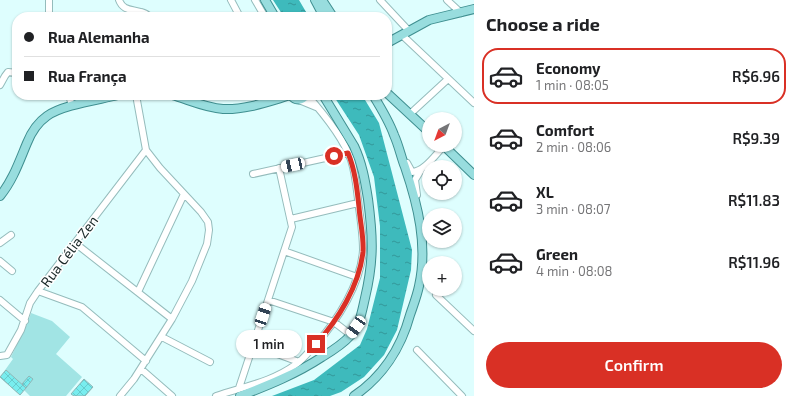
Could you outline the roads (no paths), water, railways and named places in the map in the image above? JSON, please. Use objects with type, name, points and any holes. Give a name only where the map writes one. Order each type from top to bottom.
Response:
[{"type":"main road","points":[[265,0],[272,12]]},
{"type":"main road","points":[[315,0],[321,12]]},
{"type":"main road","points":[[322,0],[330,12]]},
{"type":"main road","points":[[392,40],[429,20],[474,9]]},
{"type":"main road","points":[[392,98],[422,125]]},
{"type":"main road","points":[[0,196],[12,179],[31,134],[48,115],[72,106],[97,100]]},
{"type":"main road","points":[[189,100],[212,107],[231,109],[272,100]]},
{"type":"main road","points":[[239,392],[273,384],[327,354],[351,335],[361,317],[369,282],[373,251],[365,178],[359,155],[326,100]]},
{"type":"main road","points":[[354,396],[378,376],[390,360],[401,341],[419,286],[422,258],[421,227],[417,209],[400,151],[384,112],[376,100]]},
{"type":"main road","points":[[449,152],[474,175]]},
{"type":"street","points":[[49,0],[49,12]]},
{"type":"street","points":[[119,0],[120,4],[126,9],[142,12]]},
{"type":"street","points":[[232,0],[238,12]]},
{"type":"street","points":[[255,0],[262,12]]},
{"type":"street","points":[[380,0],[389,12]]},
{"type":"street","points":[[447,0],[460,13]]},
{"type":"street","points":[[392,16],[405,33],[448,79],[474,103]]},
{"type":"street","points":[[0,85],[8,72],[12,72]]},
{"type":"street","points":[[410,114],[448,79]]},
{"type":"street","points":[[70,100],[72,106]]},
{"type":"street","points":[[120,396],[141,369],[172,319],[192,281],[207,244],[209,234],[209,226],[206,218],[155,163],[146,150],[137,100]]},
{"type":"street","points":[[307,100],[320,110]]},
{"type":"street","points":[[216,396],[239,392],[279,375],[299,362],[326,333],[334,322],[352,290],[357,276],[363,252],[363,238],[354,174],[348,153],[320,110],[308,100]]},
{"type":"street","name":"Rua Célia Zen","points":[[1,356],[7,354],[25,321],[30,304],[38,291],[146,150]]},
{"type":"street","points":[[400,151],[412,172],[422,168]]},
{"type":"street","points":[[430,160],[438,152]]},
{"type":"street","points":[[254,174],[348,153]]},
{"type":"street","points":[[239,392],[291,230],[291,219],[279,168]]},
{"type":"street","points":[[417,209],[418,201],[415,180],[417,174],[422,169]]},
{"type":"street","points":[[138,292],[184,194]]},
{"type":"street","points":[[291,219],[358,204]]},
{"type":"street","points":[[0,243],[11,235]]},
{"type":"street","points":[[75,243],[172,319]]},
{"type":"street","points":[[284,251],[357,276]]},
{"type":"street","points":[[0,261],[12,271]]},
{"type":"street","points":[[38,291],[82,307],[146,361]]},
{"type":"street","points":[[437,296],[474,331]]},
{"type":"street","points":[[0,300],[25,321]]},
{"type":"street","points":[[268,300],[334,322],[351,335]]},
{"type":"street","points":[[162,336],[210,362]]},
{"type":"street","points":[[253,345],[299,362]]},
{"type":"street","points":[[416,350],[462,396]]},
{"type":"street","points":[[141,369],[172,396]]},
{"type":"water","points":[[273,0],[299,0],[306,12],[281,12]]},
{"type":"water","points":[[336,100],[365,100],[379,123],[412,250],[411,270],[397,330],[384,355],[364,377],[341,392],[330,396],[272,396],[314,380],[360,345],[367,329],[380,278],[380,226],[374,177],[359,135]]}]
